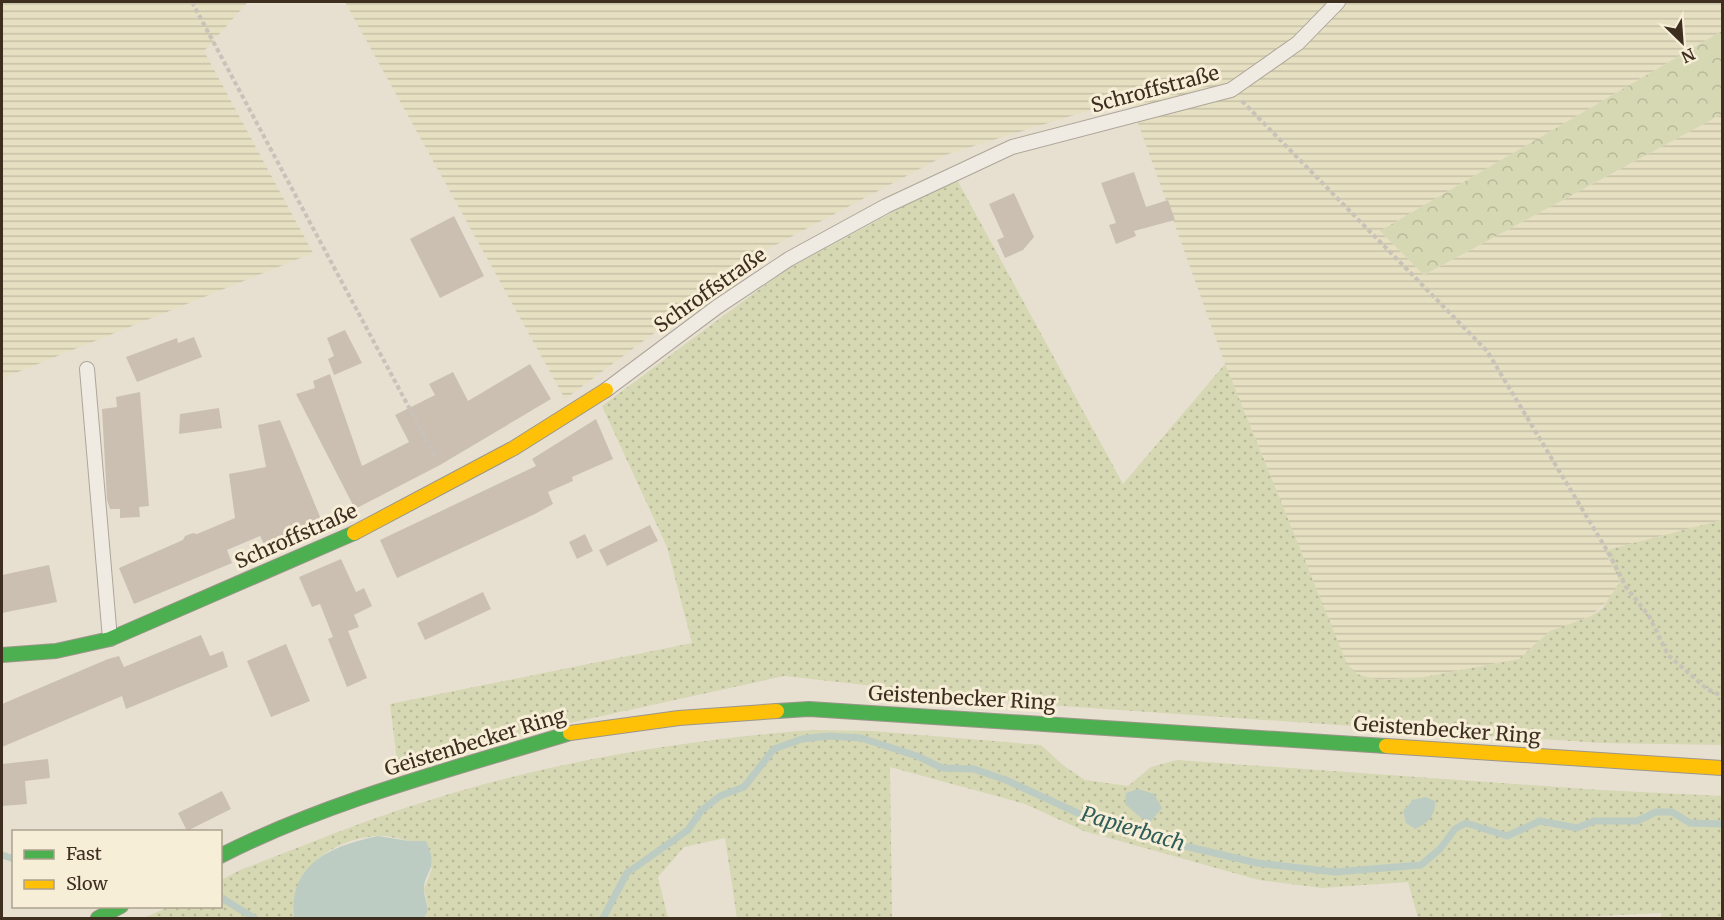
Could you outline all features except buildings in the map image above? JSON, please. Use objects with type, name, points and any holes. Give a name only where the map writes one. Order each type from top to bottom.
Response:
[{"type":"main road","name":"Schroffstraße","points":[[2,655],[56,651],[110,639],[351,534],[514,448],[606,390]]},
{"type":"main road","name":"Geistenbecker Ring","points":[[222,855],[255,838],[393,787],[577,731],[679,718],[808,708],[1722,768]]},
{"type":"main road","points":[[98,918],[117,908]]},
{"type":"lane","name":"Schroffstraße","points":[[606,390],[717,306],[789,259],[886,206],[1012,147],[1231,90],[1298,43],[1338,2]]},
{"type":"lane","points":[[87,369],[110,639]]},
{"type":"path","points":[[192,2],[450,483]]},
{"type":"path","points":[[1231,90],[1487,351],[1611,557],[1626,587],[1648,616],[1668,655],[1700,684],[1722,696]]},
{"type":"shaded area","points":[[2,2],[248,2],[204,51],[313,253],[3,378]]},
{"type":"shaded area","points":[[345,2],[1722,2],[1722,31],[1380,231],[1424,275],[1722,114],[1722,520],[1611,549],[1605,553],[1620,582],[1611,598],[1589,617],[1550,631],[1519,659],[1424,677],[1379,680],[1356,674],[1347,665],[1225,364],[1129,98],[948,154],[768,249],[565,399]]},
{"type":"shaded area","points":[[1138,789],[1154,794],[1162,808],[1150,822],[1125,804],[1126,793]]},
{"type":"shaded area","points":[[1425,797],[1435,801],[1433,815],[1427,822],[1415,829],[1406,823],[1403,811],[1413,800]]},
{"type":"shaded area","points":[[378,836],[426,841],[430,851],[431,865],[424,884],[428,909],[423,918],[294,918],[294,899],[298,883],[316,860],[344,845]]},
{"type":"green space","points":[[1722,31],[1722,114],[1424,275],[1380,231]]},
{"type":"green space","points":[[956,178],[1123,484],[1225,364],[1347,664],[1357,674],[1379,680],[1424,677],[1519,659],[1550,631],[1589,617],[1602,609],[1620,582],[1605,552],[1722,520],[1722,745],[1600,743],[1047,705],[784,676],[397,761],[390,704],[692,643],[667,547],[602,406],[784,271]]},
{"type":"green space","points":[[812,730],[872,731],[1041,745],[1064,766],[1085,780],[1128,786],[1151,767],[1177,760],[1600,790],[1722,796],[1722,918],[1661,918],[1661,913],[1561,918],[1418,918],[1408,882],[1322,888],[1259,880],[1084,831],[1025,804],[890,767],[892,918],[737,918],[725,838],[684,847],[658,877],[668,918],[423,918],[428,906],[424,889],[432,869],[409,841],[380,836],[343,844],[316,861],[306,872],[299,885],[294,901],[294,918],[144,918],[166,908],[222,908],[222,879],[240,870],[378,817],[471,788],[567,764],[665,747]]},
{"type":"waterway","name":"Papierbach","points":[[603,918],[627,873],[688,830],[701,811],[720,796],[744,787],[774,749],[802,739],[829,736],[861,738],[917,756],[942,768],[974,769],[1006,780],[1082,815],[1176,844],[1257,863],[1335,872],[1421,865],[1440,849],[1455,829],[1466,823],[1507,836],[1540,821],[1577,828],[1594,821],[1637,821],[1656,812],[1672,812],[1690,823],[1722,824]]},
{"type":"waterway","name":"Papierbach","points":[[2,855],[12,858]]},
{"type":"waterway","name":"Papierbach","points":[[222,898],[254,918]]},
{"type":"traffic: fast","points":[[2,655],[56,651],[110,639],[354,533]]},
{"type":"traffic: fast","points":[[777,711],[809,709],[1386,746]]},
{"type":"traffic: fast","points":[[222,855],[262,836],[348,802],[570,733]]},
{"type":"traffic: fast","points":[[98,918],[117,908]]},
{"type":"traffic: slow","points":[[354,533],[514,448],[606,390]]},
{"type":"traffic: slow","points":[[570,733],[679,718],[777,711]]},
{"type":"traffic: slow","points":[[1386,746],[1722,768]]}]
